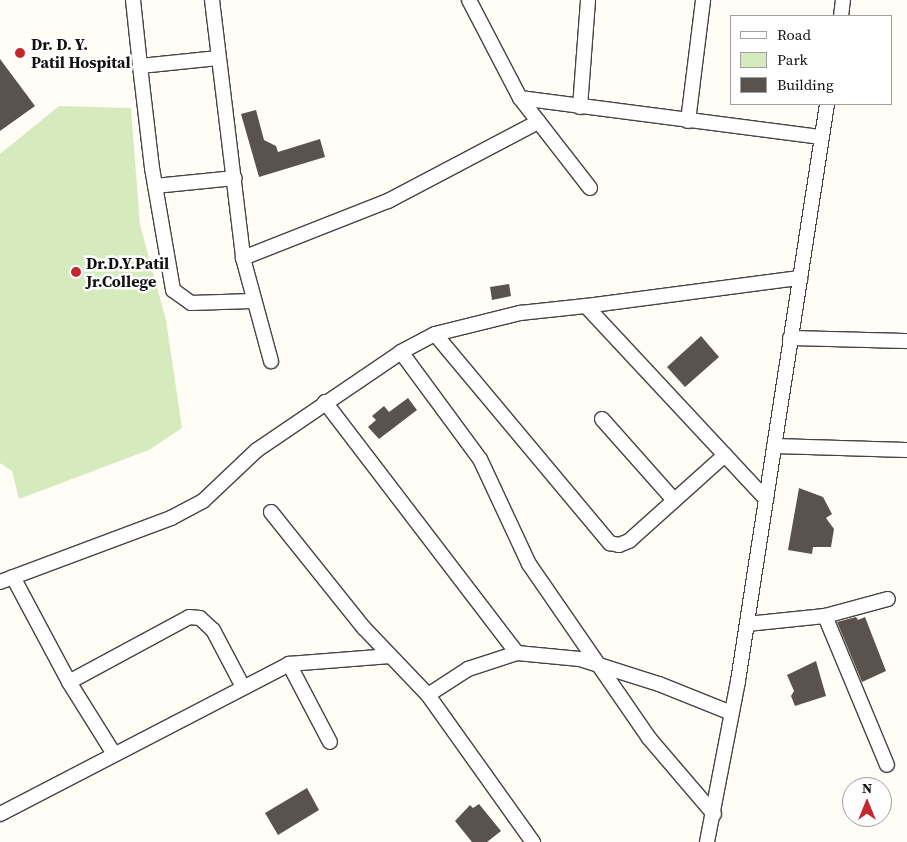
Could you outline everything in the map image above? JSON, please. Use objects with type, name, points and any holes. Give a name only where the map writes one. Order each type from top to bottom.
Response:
[{"type":"street","points":[[132,0],[154,186],[168,275],[179,298],[203,304],[252,301]]},
{"type":"street","points":[[212,0],[235,178],[243,258],[252,301],[271,361]]},
{"type":"street","points":[[469,0],[520,98],[590,188]]},
{"type":"street","points":[[580,107],[588,0]]},
{"type":"street","points":[[688,121],[703,0]]},
{"type":"street","points":[[841,15],[843,0]]},
{"type":"street","points":[[140,66],[218,58]]},
{"type":"street","points":[[520,98],[821,137]]},
{"type":"street","points":[[706,842],[714,814],[747,624],[826,105]]},
{"type":"street","points":[[243,258],[388,201],[538,122]]},
{"type":"street","points":[[154,186],[235,178]]},
{"type":"street","points":[[114,754],[6,580],[171,518],[203,501],[257,450],[401,352],[436,334],[520,313],[800,278]]},
{"type":"street","points":[[586,306],[766,499]]},
{"type":"street","points":[[436,334],[610,543],[619,545],[629,541],[673,499],[725,454]]},
{"type":"street","points":[[790,338],[907,341]]},
{"type":"street","points":[[401,352],[480,459],[530,564],[649,738],[714,814]]},
{"type":"street","points":[[325,402],[517,653]]},
{"type":"street","points":[[602,419],[673,499]]},
{"type":"street","points":[[774,446],[907,450]]},
{"type":"street","points":[[271,512],[390,656],[428,695],[532,842]]},
{"type":"street","points":[[747,624],[824,616],[888,599]]},
{"type":"street","points":[[824,616],[887,765]]},
{"type":"street","points":[[69,682],[190,617],[200,618],[213,630],[243,687]]},
{"type":"street","points":[[428,695],[468,669],[517,653],[600,664],[731,713]]},
{"type":"street","points":[[0,814],[288,664],[390,656]]},
{"type":"street","points":[[288,664],[330,742]]},
{"type":"green space","name":"Dr.D.Y.Patil Jr.College","points":[[59,106],[131,108],[140,225],[166,320],[182,428],[149,450],[19,499],[12,471],[0,463],[0,154]]},
{"type":"building","points":[[0,59],[35,106],[0,131]]},
{"type":"building","points":[[256,110],[264,140],[276,146],[278,152],[320,139],[325,157],[259,177],[241,114]]},
{"type":"building","points":[[509,284],[511,296],[492,300],[490,287]]},
{"type":"building","points":[[701,336],[719,357],[685,387],[667,367]]},
{"type":"building","points":[[408,398],[417,410],[379,439],[368,427],[376,420],[372,416],[384,406],[389,412]]},
{"type":"building","points":[[799,488],[823,497],[832,514],[826,518],[834,529],[831,547],[813,547],[812,554],[788,550]]},
{"type":"building","points":[[856,617],[858,620],[865,617],[886,671],[862,682],[837,622]]},
{"type":"building","points":[[816,661],[826,696],[795,706],[791,696],[794,691],[787,675]]},
{"type":"building","points":[[307,788],[319,810],[278,835],[265,813]]},
{"type":"building","points":[[479,804],[501,831],[487,842],[472,842],[455,821],[470,805],[473,808]]},
{"type":"place","name":"Dr. D. Y. Patil Hospital","points":[[20,53]]},
{"type":"place","name":"Dr.D.Y.Patil Jr.College","points":[[76,272]]}]
